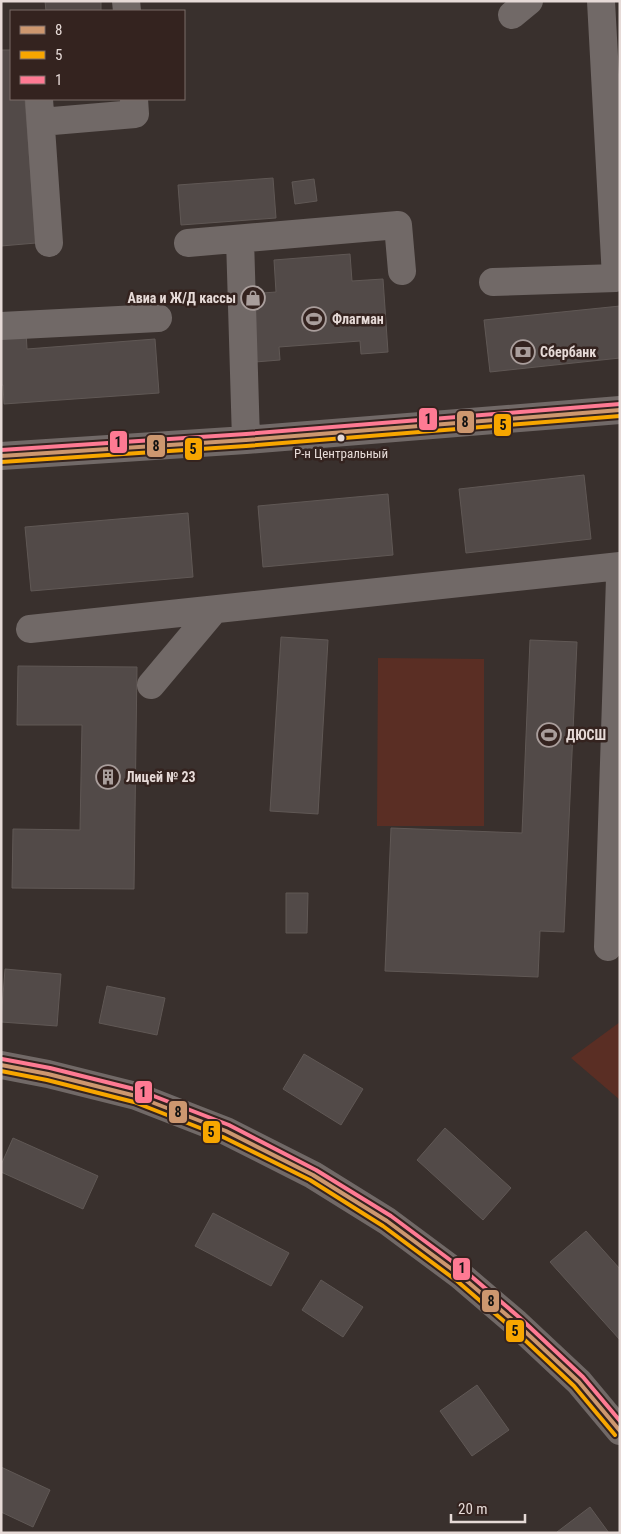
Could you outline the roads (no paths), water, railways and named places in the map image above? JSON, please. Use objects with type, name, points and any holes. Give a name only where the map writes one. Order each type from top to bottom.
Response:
[{"type":"street","points":[[493,282],[616,278],[616,204],[601,1]]},
{"type":"street","points":[[49,243],[40,110],[135,114],[134,100]]},
{"type":"street","points":[[188,244],[398,225],[402,271]]},
{"type":"street","points":[[240,239],[246,440]]},
{"type":"street","points":[[1,326],[158,318]]},
{"type":"street","points":[[1,456],[246,440],[620,410]]},
{"type":"street","points":[[30,629],[620,566]]},
{"type":"street","points":[[608,947],[620,578]]},
{"type":"street","points":[[151,686],[214,610]]},
{"type":"street","points":[[1,1065],[48,1074],[136,1096],[226,1131],[313,1175],[387,1221],[461,1276],[516,1323],[579,1382],[620,1431]]},
{"type":"place","name":"Авиа и Ж/Д кассы","points":[[253,298]]},
{"type":"place","name":"Флагман","points":[[314,319]]},
{"type":"place","name":"Сбербанк","points":[[523,352]]},
{"type":"place","name":"Р-н Центральный","points":[[341,438]]},
{"type":"place","name":"ДЮСШ","points":[[549,735]]},
{"type":"place","name":"Лицей № 23","points":[[108,777]]}]
